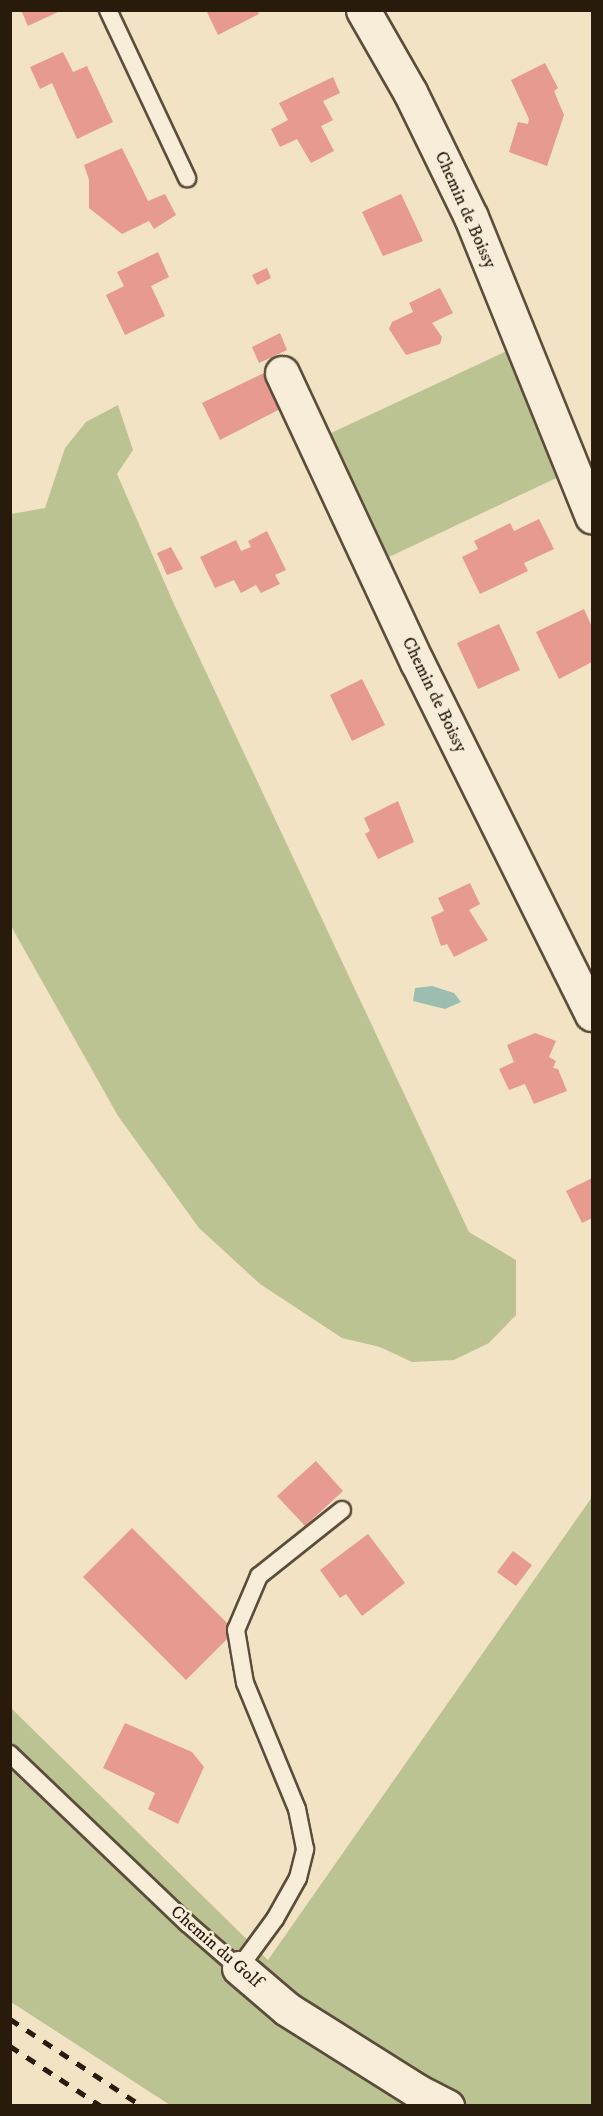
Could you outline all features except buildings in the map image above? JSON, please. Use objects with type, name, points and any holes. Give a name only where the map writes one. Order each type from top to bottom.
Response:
[{"type":"street","name":"Chemin de Boissy","points":[[363,10],[410,92],[471,216],[585,480],[592,516]]},
{"type":"street","name":"Chemin de Boissy","points":[[282,373],[417,662],[592,1014]]},
{"type":"street","name":"Chemin du Golf","points":[[239,1968],[287,2009],[417,2091],[447,2106]]},
{"type":"lane","points":[[108,10],[187,178]]},
{"type":"lane","points":[[239,1968],[275,1918],[298,1878],[305,1849],[297,1809],[245,1683],[236,1630],[259,1576],[342,1510]]},
{"type":"lane","name":"Chemin du Golf","points":[[10,1754],[187,1923],[239,1968]]},
{"type":"green space","points":[[509,350],[567,473],[389,557],[331,433]]},
{"type":"green space","points":[[118,405],[133,450],[117,474],[174,604],[469,1232],[516,1260],[516,1315],[489,1343],[454,1360],[412,1362],[380,1347],[342,1338],[260,1284],[199,1228],[118,1116],[11,926],[11,514],[45,508],[65,448],[86,422]]},
{"type":"green space","points":[[592,1497],[592,2105],[170,2105],[11,2002],[10,1707],[268,1960]]},
{"type":"shaded area","points":[[432,986],[454,993],[461,1002],[445,1009],[413,1001],[415,988]]},
{"type":"railway","points":[[10,2019],[142,2106]]},
{"type":"railway","points":[[10,2046],[101,2106]]}]
